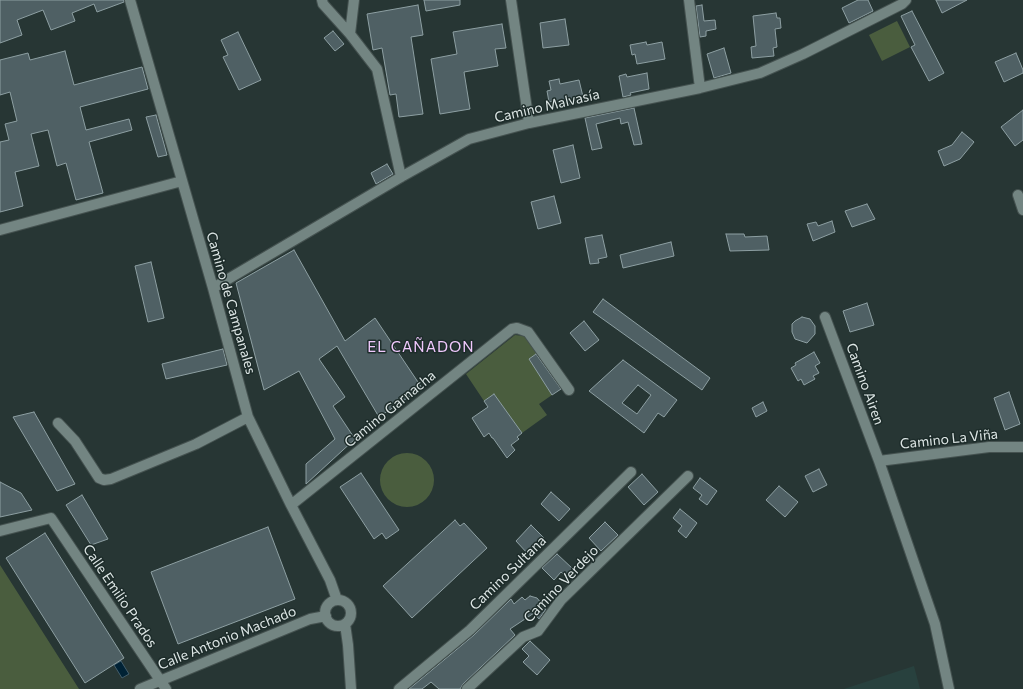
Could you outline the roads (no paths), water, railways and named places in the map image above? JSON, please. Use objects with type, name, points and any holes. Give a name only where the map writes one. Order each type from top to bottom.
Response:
[{"type":"street","name":"Camino de Campanales","points":[[130,0],[213,288],[248,417],[330,580],[337,600]]},
{"type":"street","points":[[322,0],[377,69],[401,177]]},
{"type":"street","points":[[350,34],[354,0]]},
{"type":"street","points":[[511,0],[529,124]]},
{"type":"street","points":[[689,0],[700,88]]},
{"type":"street","name":"Camino Malvasía","points":[[213,288],[401,177],[470,139],[529,124],[700,88],[760,73],[779,66],[902,4],[906,0]]},
{"type":"street","points":[[0,230],[182,181]]},
{"type":"street","points":[[1018,195],[1023,210]]},
{"type":"street","name":"Camino Airen","points":[[825,317],[879,461],[935,624],[949,689]]},
{"type":"street","name":"Camino Garnacha","points":[[291,505],[512,329],[518,328],[528,332],[569,390]]},
{"type":"street","points":[[58,423],[75,441],[99,478],[104,480],[118,476],[196,444],[248,417]]},
{"type":"street","name":"Camino La Viña","points":[[879,461],[989,446],[1023,447]]},
{"type":"street","name":"Camino Sultana","points":[[399,689],[470,630],[631,472]]},
{"type":"street","name":"Camino Verdejo","points":[[467,689],[523,637],[538,631],[561,600],[688,476]]},
{"type":"street","name":"Calle Emilio Prados","points":[[0,531],[51,518],[166,689]]},
{"type":"street","points":[[337,600],[345,602],[350,609],[350,617],[345,624],[338,626],[328,620],[326,616],[327,608],[337,600]]},
{"type":"street","name":"Calle Antonio Machado","points":[[140,689],[310,619],[326,616]]},
{"type":"street","points":[[345,624],[351,689]]},
{"type":"district","name":"EL CAÑADON","points":[[421,347]]}]
